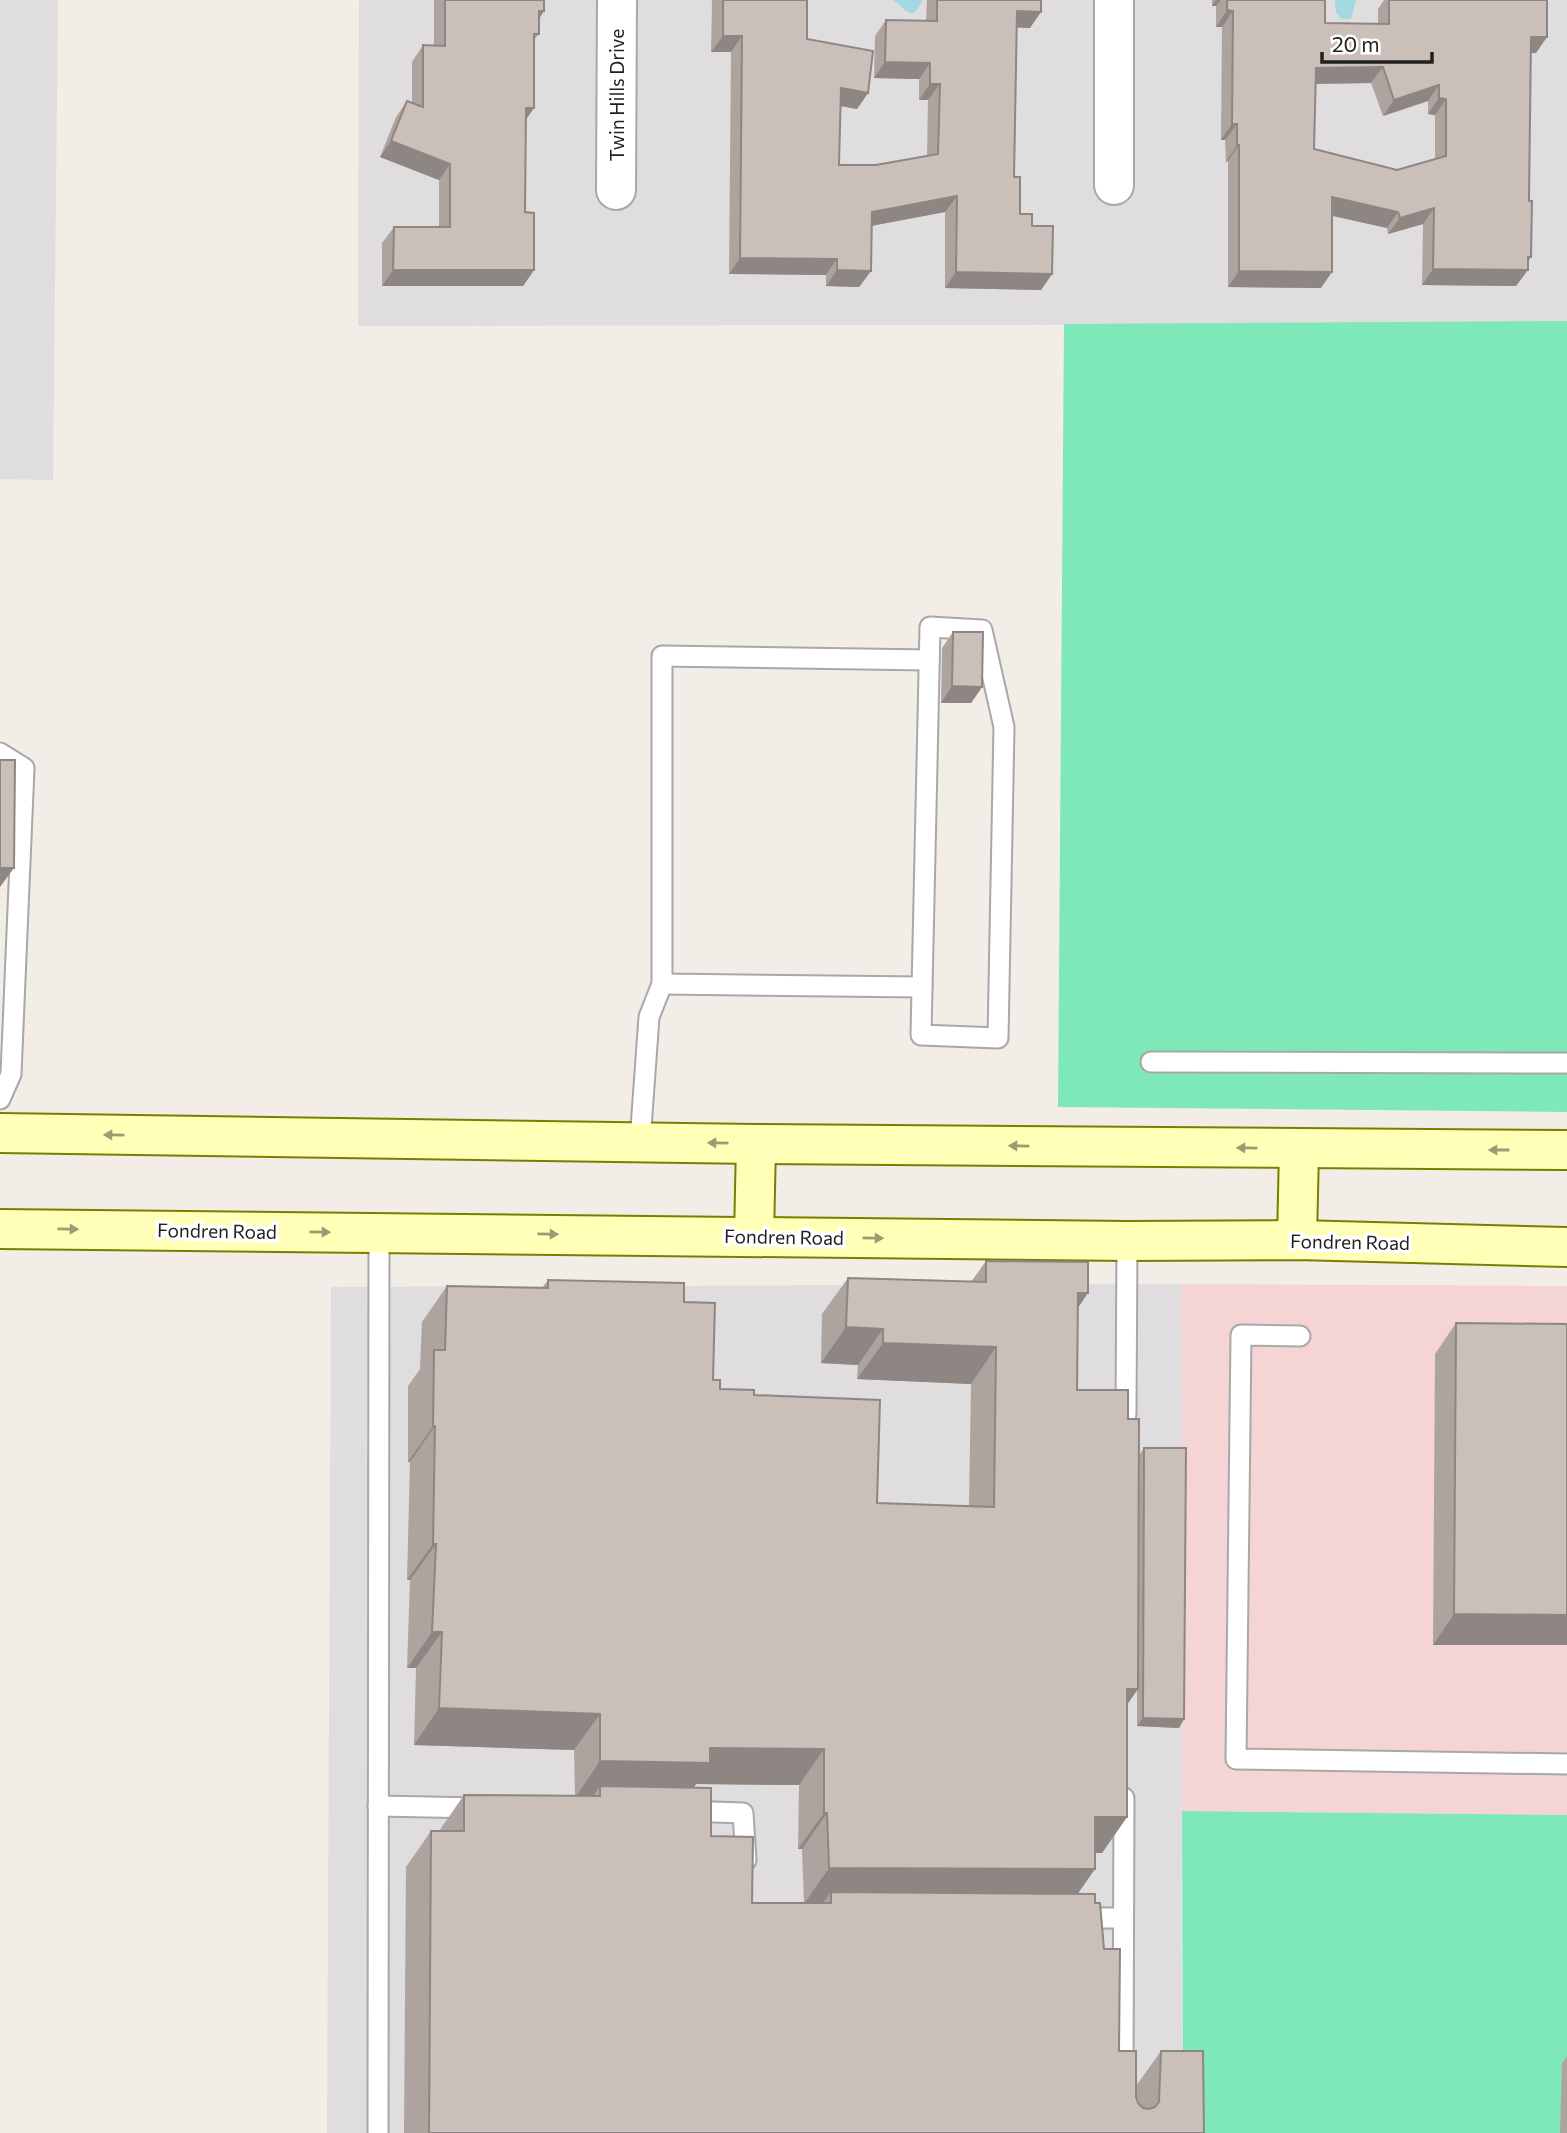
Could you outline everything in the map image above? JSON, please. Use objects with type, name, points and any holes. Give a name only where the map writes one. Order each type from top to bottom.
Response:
[{"type":"main road","points":[[0,1133],[756,1144],[1567,1150]]},
{"type":"main road","points":[[754,1237],[756,1144]]},
{"type":"main road","points":[[1297,1240],[1299,1149]]},
{"type":"main road","name":"Fondren Road","points":[[0,1228],[1127,1241],[1297,1240],[1567,1247]]},
{"type":"street","name":"Twin Hills Drive","points":[[616,190],[617,0]]},
{"type":"street","points":[[1114,0],[1114,185]]},
{"type":"lane","points":[[930,627],[982,630],[1004,727],[998,1038],[921,1035],[929,660],[930,627]]},
{"type":"lane","points":[[640,1142],[649,1017],[662,984],[662,656],[929,660]]},
{"type":"lane","points":[[0,753],[24,768],[6,1052],[11,1074],[0,1099]]},
{"type":"lane","points":[[662,984],[922,987]]},
{"type":"lane","points":[[1151,1062],[1567,1063]]},
{"type":"lane","points":[[378,2133],[379,1233]]},
{"type":"lane","points":[[1126,1428],[1127,1241]]},
{"type":"lane","points":[[1300,1336],[1241,1335],[1236,1759],[1567,1764]]},
{"type":"lane","points":[[1123,2093],[1124,1782]]},
{"type":"lane","points":[[378,1806],[499,1808]]},
{"type":"lane","points":[[662,1811],[743,1813],[748,1877]]},
{"type":"lane","points":[[1054,1917],[1123,1918]]},
{"type":"shaded area","points":[[0,0],[58,0],[53,480],[0,479]]},
{"type":"shaded area","points":[[359,0],[1567,0],[1567,324],[358,326]]},
{"type":"shaded area","points":[[1181,1284],[1182,2133],[327,2133],[331,1287]]},
{"type":"shaded area","points":[[1181,1284],[1567,1286],[1567,1815],[1182,1811]]},
{"type":"green space","points":[[1567,321],[1567,1112],[1058,1107],[1064,324]]},
{"type":"green space","points":[[1182,1811],[1567,1815],[1567,2133],[1183,2133]]},
{"type":"water","points":[[893,0],[922,0],[915,12],[911,13]]},
{"type":"water","points":[[1335,0],[1356,0],[1351,19],[1341,19],[1336,12]]},
{"type":"building","points":[[445,0],[544,0],[544,11],[539,11],[539,34],[534,34],[534,108],[526,108],[525,212],[534,213],[534,270],[393,270],[394,227],[450,227],[450,164],[391,141],[407,101],[423,107],[423,45],[445,46]]},
{"type":"building","points":[[723,0],[807,0],[807,39],[873,51],[868,93],[841,88],[839,165],[876,165],[938,154],[940,84],[930,84],[930,63],[885,62],[886,20],[937,21],[937,0],[1041,0],[1041,12],[1017,11],[1014,177],[1020,177],[1020,214],[1032,214],[1032,226],[1053,226],[1052,274],[956,272],[957,196],[872,212],[871,271],[837,270],[837,259],[740,258],[742,36],[723,36]]},
{"type":"building","points":[[1227,0],[1325,0],[1325,23],[1389,24],[1389,0],[1547,0],[1547,37],[1531,37],[1529,201],[1532,201],[1531,257],[1528,257],[1528,270],[1433,269],[1434,208],[1400,218],[1398,212],[1332,197],[1332,272],[1239,271],[1239,145],[1237,124],[1232,124],[1233,11],[1227,10]],"holes":[[[1383,67],[1394,100],[1439,85],[1439,98],[1446,99],[1446,156],[1397,170],[1314,149],[1316,68]]]},
{"type":"building","points":[[953,632],[983,632],[982,687],[952,686]]},
{"type":"building","points":[[0,760],[15,760],[14,868],[0,868]]},
{"type":"building","points":[[986,1261],[1088,1262],[1088,1293],[1078,1293],[1077,1390],[1128,1390],[1128,1419],[1139,1419],[1138,1689],[1127,1689],[1127,1817],[1095,1817],[1095,1869],[829,1868],[827,1813],[824,1813],[824,1749],[710,1748],[710,1763],[600,1761],[600,1714],[439,1708],[442,1632],[432,1632],[436,1544],[433,1544],[434,1350],[445,1350],[447,1286],[548,1288],[548,1280],[684,1283],[684,1302],[715,1303],[713,1380],[720,1380],[720,1389],[754,1390],[754,1395],[880,1400],[877,1503],[994,1507],[996,1347],[883,1343],[883,1329],[846,1327],[848,1278],[986,1282]]},
{"type":"building","points":[[1456,1323],[1567,1324],[1567,1615],[1454,1614]]},
{"type":"building","points":[[1144,1448],[1186,1448],[1184,1719],[1143,1718]]},
{"type":"building","points":[[600,1786],[711,1788],[711,1836],[753,1837],[752,1903],[831,1903],[831,1892],[1095,1894],[1095,1903],[1100,1903],[1104,1949],[1120,1949],[1119,2051],[1136,2051],[1138,2103],[1149,2109],[1159,2102],[1161,2051],[1203,2051],[1204,2133],[429,2133],[431,1831],[464,1831],[464,1795],[600,1796]]}]
